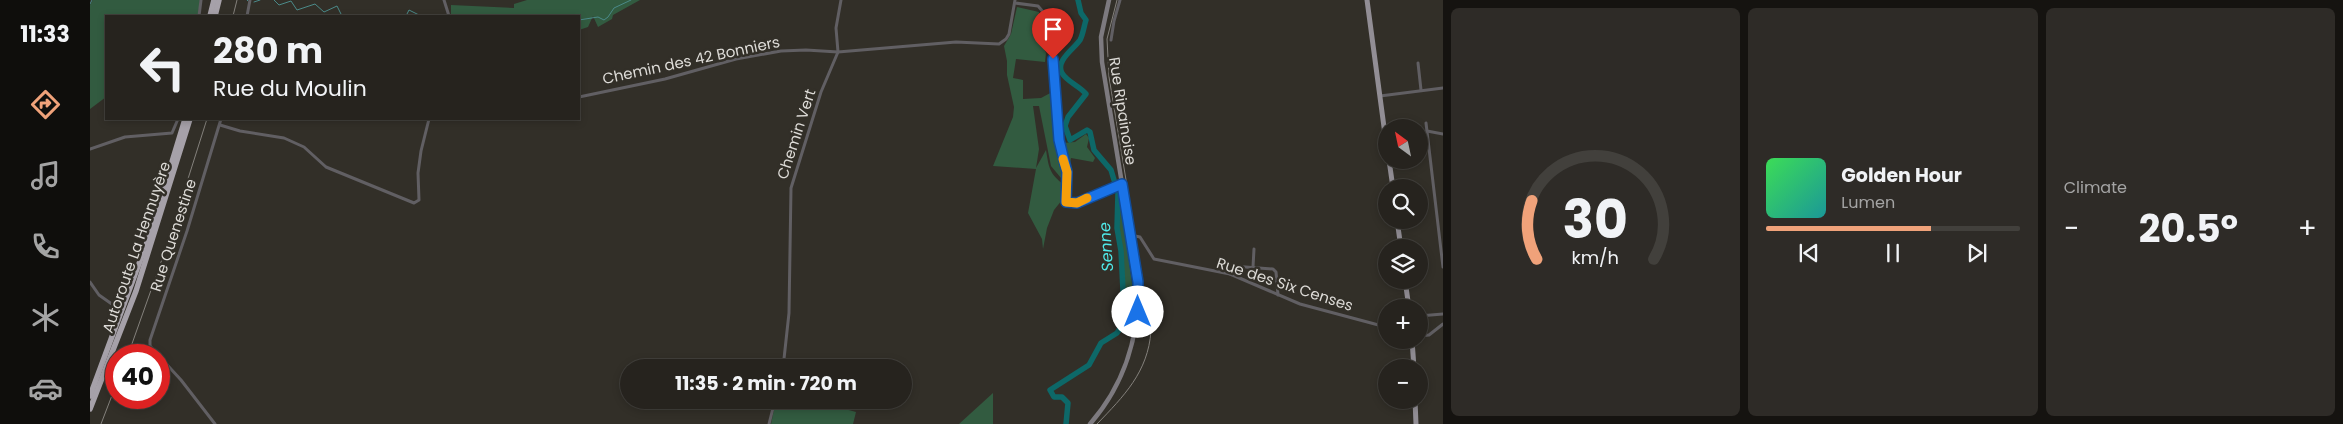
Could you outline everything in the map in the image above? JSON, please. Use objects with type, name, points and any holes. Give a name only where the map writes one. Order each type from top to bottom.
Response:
[{"type":"highway","points":[[210,15],[214,0]]},
{"type":"highway","points":[[215,15],[219,0]]},
{"type":"highway","name":"Autoroute La Hennuyère","points":[[90,396],[150,234],[185,120]]},
{"type":"highway","name":"Autoroute La Hennuyère","points":[[90,409],[136,291],[190,120]]},
{"type":"main road","points":[[1367,0],[1383,119]]},
{"type":"main road","points":[[1415,409],[1416,424]]},
{"type":"street","points":[[199,15],[201,0]]},
{"type":"street","points":[[247,15],[250,0]]},
{"type":"street","points":[[444,0],[450,15]]},
{"type":"street","name":"Chemin Vert","points":[[784,359],[789,313],[791,188],[821,92],[838,52],[836,28],[841,0]]},
{"type":"street","name":"Rue Ripainoise","points":[[1090,424],[1104,407],[1118,383],[1133,341],[1138,296],[1102,62],[1101,37],[1109,0]]},
{"type":"street","points":[[1111,40],[1120,0]]},
{"type":"street","points":[[1015,1],[1038,6],[1044,13],[1045,28],[1053,55],[1053,76],[1056,86],[1060,149],[1067,172],[1066,202],[1077,203],[1120,185]]},
{"type":"street","name":"Chemin des 42 Bonniers","points":[[580,97],[665,79],[762,54],[798,50],[838,52],[956,42],[1000,44],[1006,40],[1009,34],[1015,1]]},
{"type":"street","points":[[1418,63],[1421,90]]},
{"type":"street","points":[[1380,96],[1443,88]]},
{"type":"street","points":[[90,149],[125,137],[172,133],[178,120]]},
{"type":"street","name":"Rue Quenestine","points":[[150,344],[221,120]]},
{"type":"street","points":[[220,125],[240,131],[284,138],[302,146],[326,167],[414,203],[419,200],[419,166],[423,139],[429,120]]},
{"type":"street","points":[[1428,131],[1443,134]]},
{"type":"street","points":[[1428,140],[1443,267]]},
{"type":"street","name":"Rue des Six Censes","points":[[1130,235],[1140,237],[1146,250],[1154,259],[1230,274],[1300,304],[1378,325]]},
{"type":"street","points":[[1253,267],[1254,250]]},
{"type":"street","points":[[1230,274],[1232,266],[1275,270],[1278,295]]},
{"type":"street","points":[[90,282],[99,295],[116,307]]},
{"type":"street","points":[[1428,315],[1443,314]]},
{"type":"street","points":[[1428,335],[1443,324]]},
{"type":"street","name":"Rue Quenestine","points":[[170,369],[214,424]]},
{"type":"street","points":[[769,424],[773,409]]},
{"type":"green space","points":[[93,0],[200,0],[198,15],[105,15],[105,98],[90,109],[90,5]]},
{"type":"green space","points":[[527,0],[640,0],[613,15],[612,19],[598,27],[593,16],[588,27],[580,30],[580,15],[451,15],[451,5],[514,8],[514,4]]},
{"type":"green space","points":[[1017,7],[1039,12],[1040,41],[1046,53],[1045,62],[1016,59],[1013,78],[1023,80],[1023,99],[1041,98],[1054,91],[1058,147],[1064,166],[1065,177],[1061,178],[1051,166],[1039,106],[1033,106],[1039,149],[1036,168],[1046,150],[1051,170],[1055,177],[1064,185],[1062,200],[1054,210],[1047,228],[1043,249],[1042,239],[1028,213],[1036,169],[993,166],[1013,117],[1014,107],[1007,75],[1004,46],[1011,34]]},
{"type":"green space","points":[[1086,134],[1089,138],[1087,147],[1095,158],[1093,162],[1071,158],[1069,169],[1062,143],[1075,142]]},
{"type":"green space","points":[[1121,203],[1134,298],[1125,300],[1118,228]]},
{"type":"green space","points":[[993,393],[993,424],[959,424]]},
{"type":"green space","points":[[774,409],[845,409],[856,412],[853,424],[771,424]]},
{"type":"waterway","points":[[90,4],[92,0]]},
{"type":"waterway","points":[[254,2],[260,0]]},
{"type":"waterway","points":[[274,0],[279,5],[291,1],[297,10],[315,4],[324,12],[337,6],[342,15]]},
{"type":"waterway","points":[[580,20],[598,17],[604,20],[614,8],[631,0]]},
{"type":"waterway","name":"Senne","points":[[1066,424],[1068,403],[1062,397],[1054,397],[1050,390],[1089,365],[1101,343],[1117,333],[1121,327],[1121,317],[1124,310],[1121,251],[1117,228],[1118,193],[1111,170],[1094,150],[1090,132],[1087,130],[1070,140],[1065,126],[1068,117],[1086,94],[1064,76],[1061,69],[1061,64],[1066,55],[1080,40],[1086,20],[1081,13],[1078,0]]},
{"type":"waterway","points":[[406,15],[409,10],[419,15]]},
{"type":"railway","points":[[233,15],[237,0]]},
{"type":"railway","points":[[1097,424],[1125,393],[1140,371],[1149,346],[1151,331],[1109,77],[1107,39],[1117,0]]},
{"type":"railway","points":[[132,344],[166,248],[207,120]]},
{"type":"railway","points":[[101,424],[107,409]]},
{"type":"slow traffic","points":[[1063,159],[1067,172],[1066,202],[1072,204],[1087,198]]},
{"type":"route","points":[[1053,59],[1052,66],[1056,86],[1060,149],[1067,172],[1066,202],[1077,203],[1122,184],[1138,282],[1138,312]]}]
